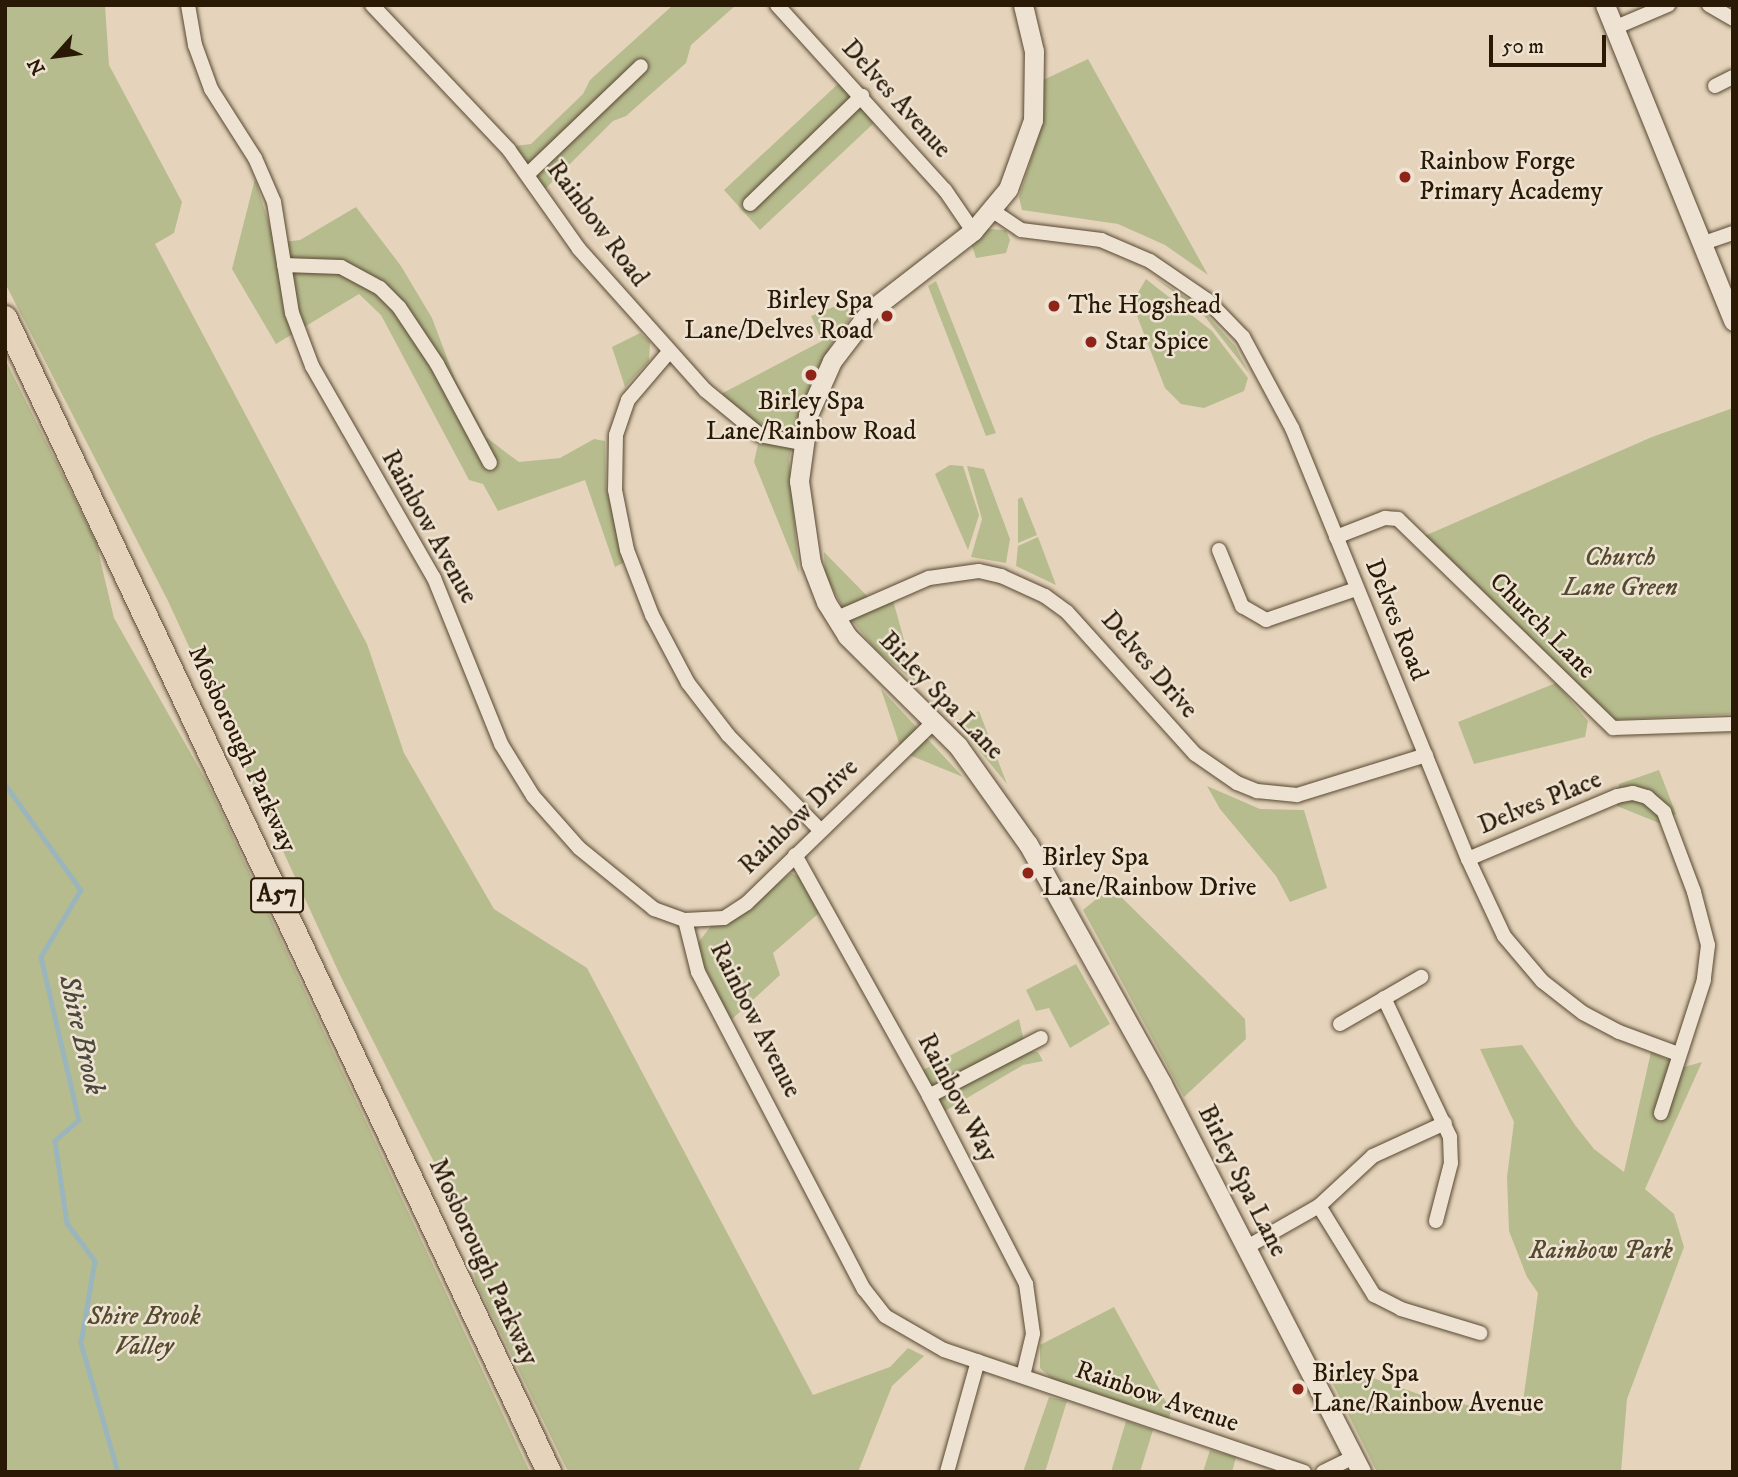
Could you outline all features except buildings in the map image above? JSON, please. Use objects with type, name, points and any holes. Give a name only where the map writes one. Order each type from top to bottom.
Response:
[{"type":"highway","name":"Mosborough Parkway","points":[[5,318],[549,1472]]},
{"type":"street","name":"Rainbow Avenue","points":[[188,5],[195,45],[211,89],[267,181],[292,313],[312,366],[434,578],[488,717],[518,772],[555,823],[615,881],[654,909],[685,920],[698,972],[873,1304],[921,1340],[1304,1472]]},
{"type":"street","name":"Rainbow Road","points":[[372,5],[528,174],[579,249],[669,352],[739,422],[760,435],[802,443]]},
{"type":"street","name":"Delves Avenue","points":[[777,5],[945,190],[973,231]]},
{"type":"street","name":"Birley Spa Lane","points":[[1023,5],[1034,51],[1033,120],[1020,166],[993,211],[973,231],[901,284],[849,334],[818,387],[802,443],[799,481],[804,533],[811,563],[835,619],[864,654],[935,720],[985,779],[1028,844],[1247,1247],[1358,1465]]},
{"type":"street","points":[[1605,5],[1733,321]]},
{"type":"street","points":[[1614,28],[1668,5]]},
{"type":"street","points":[[1709,5],[1733,19]]},
{"type":"street","points":[[528,174],[640,66]]},
{"type":"street","points":[[1715,86],[1733,77]]},
{"type":"street","points":[[750,204],[862,96]]},
{"type":"street","name":"Delves Road","points":[[993,211],[1021,230],[1114,246],[1182,279],[1243,337],[1273,389],[1468,859],[1504,936],[1542,981],[1619,1032],[1678,1055]]},
{"type":"street","points":[[1701,244],[1733,233]]},
{"type":"street","points":[[284,265],[341,267],[380,288],[424,343],[490,463]]},
{"type":"street","points":[[669,352],[628,400],[616,435],[615,490],[627,550],[652,615],[688,683],[728,735],[820,830]]},
{"type":"street","name":"Church Lane","points":[[1336,537],[1385,518],[1398,519],[1613,728],[1733,724]]},
{"type":"street","points":[[1219,550],[1242,606],[1266,620],[1356,589]]},
{"type":"street","name":"Delves Drive","points":[[835,619],[942,575],[979,571],[1001,576],[1045,596],[1068,612],[1195,754],[1256,792],[1297,795],[1426,755]]},
{"type":"street","name":"Rainbow Drive","points":[[685,920],[714,920],[736,912],[935,720]]},
{"type":"street","name":"Delves Place","points":[[1468,859],[1616,796],[1633,793],[1656,803],[1670,826],[1694,892],[1708,944],[1704,979],[1678,1055]]},
{"type":"street","name":"Rainbow Way","points":[[795,855],[929,1096],[1026,1284],[1033,1334],[1023,1376]]},
{"type":"street","points":[[1340,1024],[1421,977]]},
{"type":"street","points":[[1384,998],[1445,1123],[1451,1163],[1436,1221]]},
{"type":"street","points":[[929,1096],[1041,1038]]},
{"type":"street","points":[[1661,1113],[1678,1055]]},
{"type":"street","points":[[1247,1247],[1319,1206],[1373,1156],[1445,1123]]},
{"type":"street","points":[[1319,1206],[1374,1295],[1401,1309],[1480,1333]]},
{"type":"street","points":[[947,1472],[978,1361]]},
{"type":"street","points":[[1323,1472],[1358,1465]]},
{"type":"green space","points":[[5,5],[105,5],[109,65],[182,202],[174,233],[155,244],[367,644],[404,753],[494,909],[587,968],[813,1395],[890,1367],[908,1348],[924,1356],[892,1386],[858,1472],[568,1472],[476,1282],[465,1234],[433,1160],[340,975],[168,601],[5,283]]},
{"type":"green space","points":[[673,5],[736,5],[691,45],[686,63],[626,116],[613,121],[545,189],[515,146],[531,144],[583,94],[590,80]]},
{"type":"green space","points":[[1088,59],[1208,275],[1165,245],[1118,224],[1022,210],[1019,197],[1043,122],[1043,80]]},
{"type":"green space","points":[[839,83],[874,123],[760,230],[724,190]]},
{"type":"green space","points":[[255,179],[275,243],[300,240],[356,207],[401,266],[432,318],[455,379],[486,437],[508,454],[519,462],[560,458],[594,439],[605,441],[606,487],[625,562],[615,567],[585,480],[498,511],[483,484],[469,480],[381,315],[359,294],[276,344],[232,269]]},
{"type":"green space","points":[[987,229],[1006,230],[1010,240],[1006,253],[976,258],[971,243]]},
{"type":"green space","points":[[1155,278],[1198,305],[1235,346],[1249,373],[1202,313]]},
{"type":"green space","points":[[1146,279],[1212,331],[1248,378],[1244,391],[1204,408],[1181,404],[1165,388],[1132,303]]},
{"type":"green space","points":[[936,281],[996,433],[986,436],[928,286]]},
{"type":"green space","points":[[868,293],[830,347],[796,421],[789,460],[799,573],[754,462],[760,435],[719,395],[822,341],[811,316]]},
{"type":"green space","points":[[640,333],[650,342],[649,361],[625,387],[612,347]]},
{"type":"green space","name":"Shire Brook Valley","points":[[5,359],[96,542],[114,618],[207,782],[530,1472],[5,1472]]},
{"type":"green space","name":"Church Lane Green","points":[[1733,408],[1733,714],[1610,720],[1422,537],[1652,437]]},
{"type":"green space","points":[[950,465],[963,466],[979,515],[968,550],[935,474]]},
{"type":"green space","points":[[967,466],[984,469],[1010,539],[1006,563],[971,557],[982,519]]},
{"type":"green space","points":[[1022,497],[1037,535],[1018,543],[1018,499]]},
{"type":"green space","points":[[1038,537],[1056,585],[1016,566],[1018,546]]},
{"type":"green space","points":[[824,552],[872,601],[891,593],[916,683],[875,649],[846,613],[825,575]]},
{"type":"green space","points":[[1556,683],[1588,721],[1585,737],[1474,764],[1458,722]]},
{"type":"green space","points":[[881,689],[963,777],[902,752]]},
{"type":"green space","points":[[979,711],[1007,784],[955,721]]},
{"type":"green space","points":[[1659,770],[1676,814],[1659,823],[1617,806],[1619,784]]},
{"type":"green space","points":[[1207,786],[1260,809],[1304,810],[1327,888],[1290,902],[1276,876],[1220,809]]},
{"type":"green space","points":[[791,873],[800,877],[819,913],[773,953],[780,975],[731,1020],[701,960],[698,943],[711,926],[732,921]]},
{"type":"green space","points":[[1111,887],[1245,1019],[1246,1039],[1184,1097],[1083,910]]},
{"type":"green space","points":[[1076,964],[1110,1024],[1070,1048],[1049,1008],[1036,1011],[1026,990]]},
{"type":"green space","points":[[1019,1019],[1026,1051],[1038,1052],[1043,1061],[1023,1065],[945,1111],[921,1071]]},
{"type":"green space","name":"Rainbow Park","points":[[1522,1045],[1594,1149],[1624,1172],[1651,1052],[1684,1067],[1702,1062],[1645,1189],[1674,1214],[1684,1247],[1627,1399],[1621,1472],[1377,1472],[1326,1370],[1339,1366],[1424,1396],[1521,1416],[1538,1293],[1527,1277],[1509,1231],[1507,1177],[1514,1122],[1480,1049]]},
{"type":"green space","points":[[1114,1307],[1171,1411],[1168,1421],[1053,1380],[1040,1368],[1040,1345]]},
{"type":"green space","points":[[1049,1397],[1067,1401],[1045,1472],[1023,1472]]},
{"type":"green space","points":[[1126,1421],[1153,1430],[1140,1472],[1111,1472]]},
{"type":"green space","points":[[1210,1450],[1236,1457],[1232,1472],[1203,1472]]},
{"type":"waterway","name":"Shire Brook","points":[[5,784],[81,890],[41,957],[79,1120],[55,1141],[67,1223],[95,1261],[81,1343],[118,1472]]},
{"type":"place","name":"Rainbow Forge Primary Academy","points":[[1405,177]]},
{"type":"place","name":"The Hogshead","points":[[1054,306]]},
{"type":"place","name":"Birley Spa Lane/Delves Road","points":[[887,316]]},
{"type":"place","name":"Star Spice","points":[[1091,342]]},
{"type":"place","name":"Birley Spa Lane/Rainbow Road","points":[[811,375]]},
{"type":"place","name":"Birley Spa Lane/Rainbow Drive","points":[[1028,873]]},
{"type":"place","name":"Birley Spa Lane/Rainbow Avenue","points":[[1298,1389]]}]
